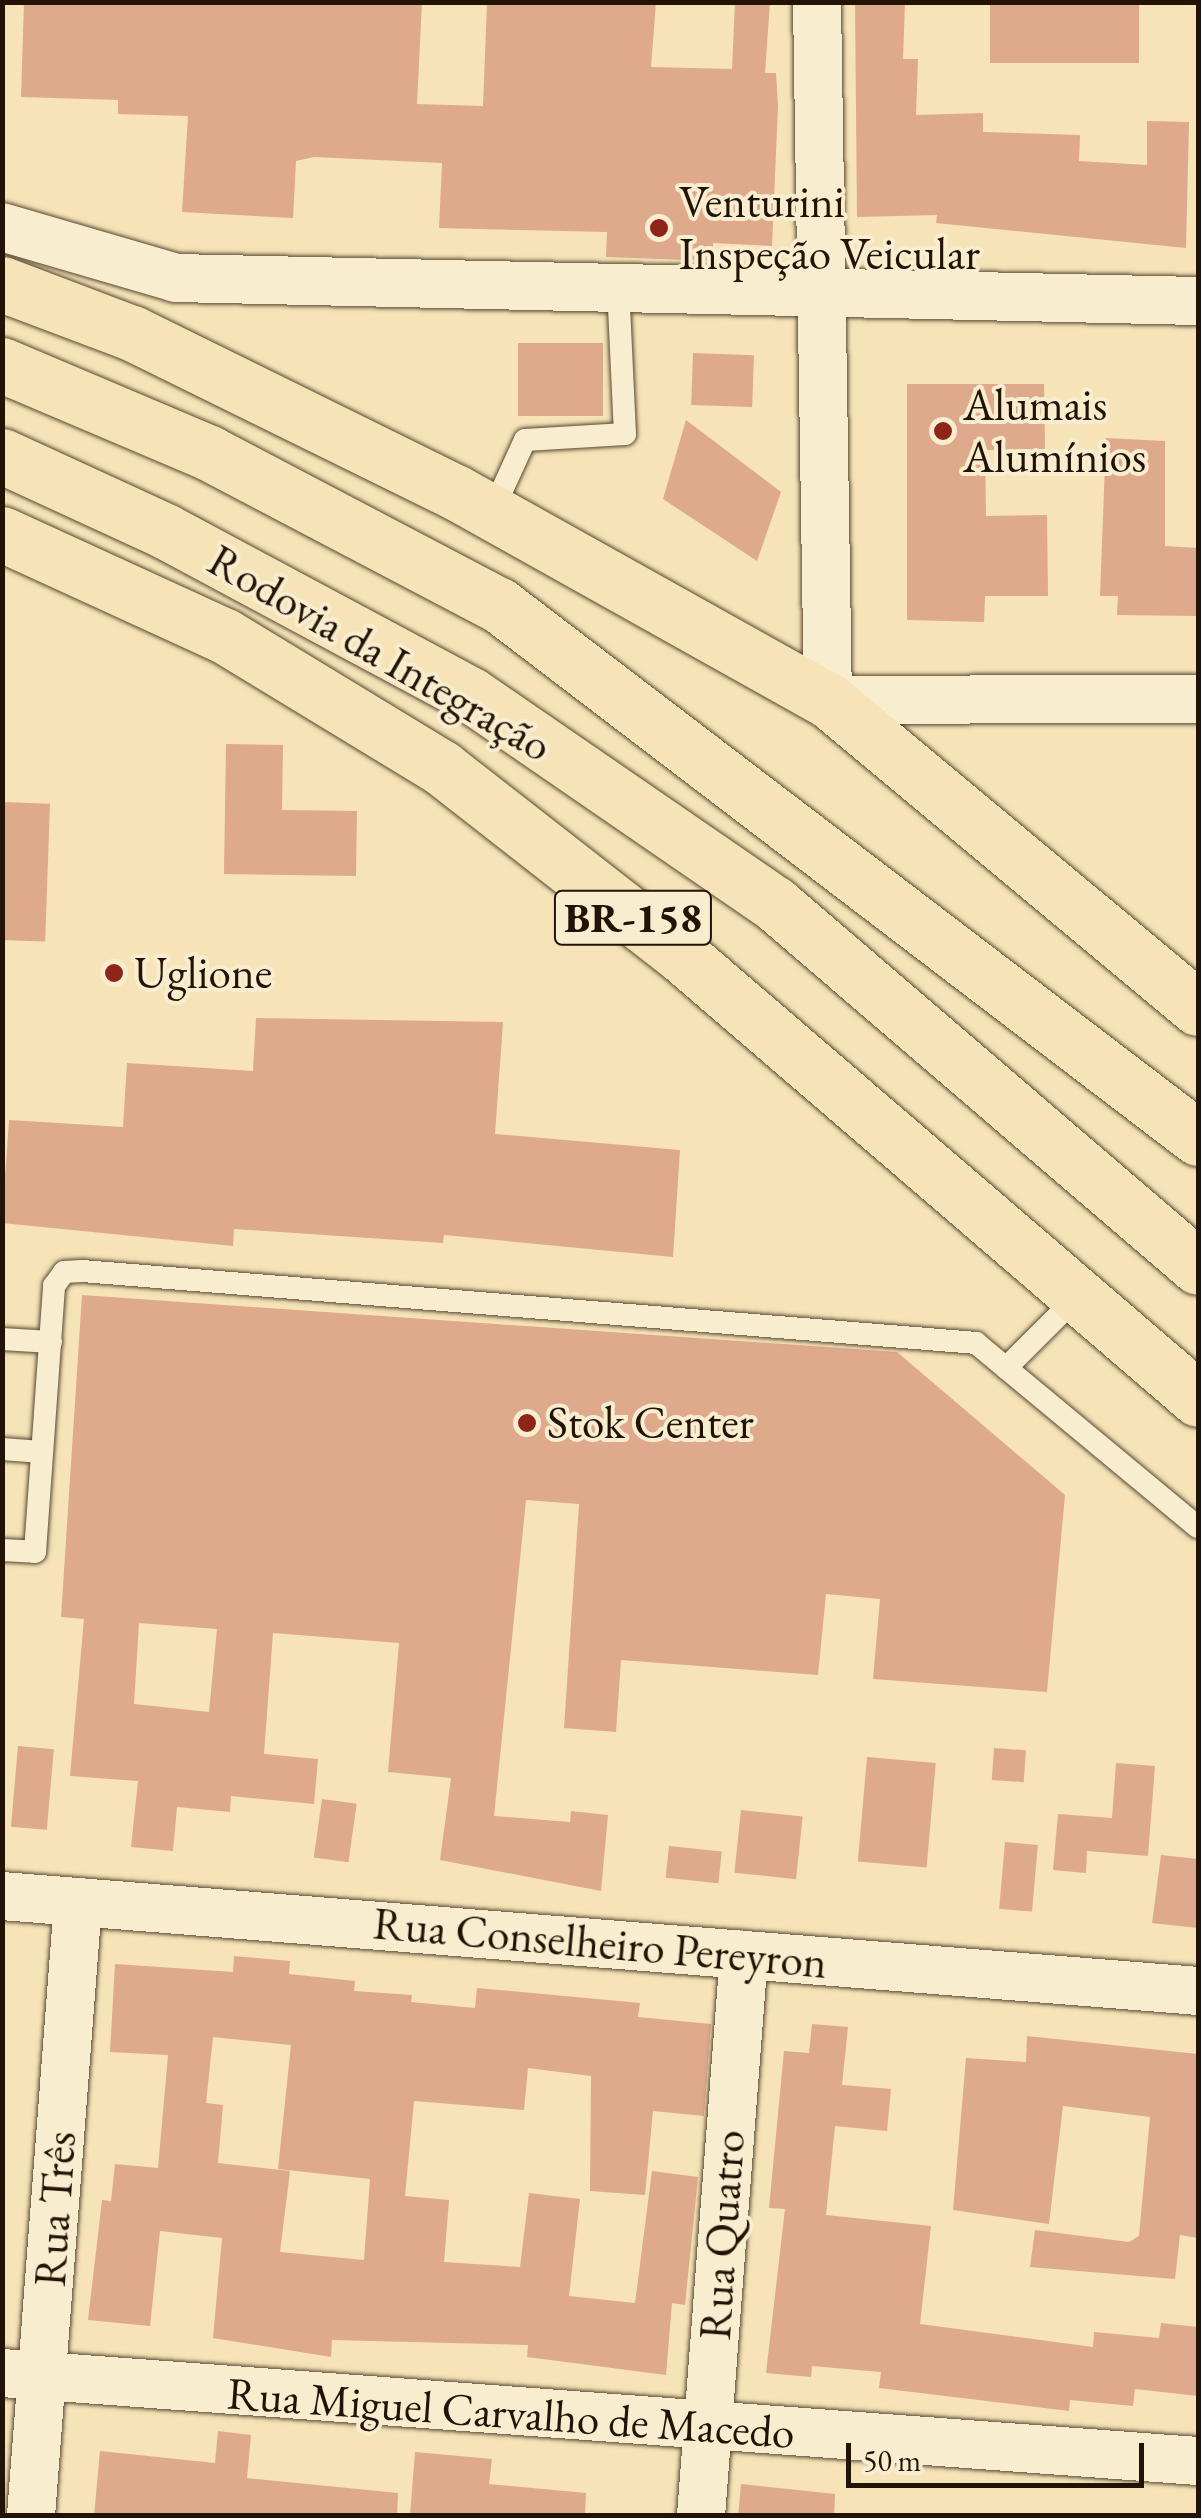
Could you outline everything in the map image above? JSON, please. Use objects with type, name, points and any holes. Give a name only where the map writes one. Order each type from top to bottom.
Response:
[{"type":"highway","points":[[2,284],[164,348],[492,512],[828,700],[1198,1008]]},
{"type":"highway","name":"Rodovia da Integração","points":[[2,365],[209,452],[499,605],[1198,1138]]},
{"type":"highway","name":"Rodovia da Integração","points":[[2,456],[165,531],[472,694],[774,904],[1198,1267]]},
{"type":"highway","name":"BR-158","points":[[2,534],[225,636],[442,768],[679,953],[1198,1400]]},
{"type":"street","points":[[818,2],[828,700],[1198,699]]},
{"type":"street","points":[[2,227],[176,278],[1198,301]]},
{"type":"street","name":"Rua Conselheiro Pereyron","points":[[2,1896],[1198,1991]]},
{"type":"street","name":"Rua Três","points":[[31,2516],[22,2374],[78,1902]]},
{"type":"street","name":"Rua Quatro","points":[[701,2516],[744,1955]]},
{"type":"street","name":"Rua Miguel Carvalho de Macedo","points":[[22,2374],[708,2430],[1198,2462]]},
{"type":"lane","points":[[492,512],[525,440],[625,434],[618,288]]},
{"type":"lane","points":[[2,1550],[35,1552],[54,1286],[64,1272],[82,1271],[938,1335],[976,1343],[1198,1526]]},
{"type":"lane","points":[[1006,1368],[1076,1298]]},
{"type":"lane","points":[[2,1338],[50,1342]]},
{"type":"lane","points":[[2,1449],[42,1452]]},
{"type":"building","points":[[24,2],[422,2],[417,104],[483,106],[487,2],[656,2],[651,67],[732,69],[735,2],[770,2],[765,73],[776,73],[778,106],[772,246],[713,243],[713,261],[606,257],[607,232],[439,228],[442,163],[314,157],[296,161],[293,218],[182,212],[188,116],[118,114],[118,100],[21,97]]},
{"type":"building","points":[[855,2],[905,2],[903,59],[918,59],[916,115],[983,113],[983,132],[1080,135],[1079,161],[1147,165],[1147,121],[1189,122],[1186,248],[936,223],[937,215],[857,217]]},
{"type":"building","points":[[990,2],[1139,2],[1139,63],[990,63]]},
{"type":"building","points":[[518,343],[603,343],[603,416],[518,416]]},
{"type":"building","points":[[693,353],[754,355],[752,407],[691,405]]},
{"type":"building","points":[[907,384],[1044,384],[1045,449],[985,450],[986,516],[1047,515],[1048,596],[985,596],[984,622],[907,620]]},
{"type":"building","points":[[686,420],[781,492],[757,561],[663,499]]},
{"type":"building","points":[[1106,438],[1165,441],[1165,546],[1198,548],[1198,616],[1117,615],[1118,596],[1100,596]]},
{"type":"building","points":[[226,744],[283,745],[282,810],[357,811],[356,876],[224,874]]},
{"type":"building","points":[[2,802],[50,804],[45,942],[2,940]]},
{"type":"building","points":[[256,1018],[503,1022],[495,1134],[680,1150],[673,1257],[444,1235],[443,1243],[234,1229],[233,1246],[2,1223],[9,1120],[123,1127],[127,1063],[253,1071]]},
{"type":"building","name":"Stok Center","points":[[82,1295],[897,1352],[1065,1495],[1047,1692],[873,1679],[880,1599],[826,1594],[818,1675],[621,1660],[616,1732],[564,1728],[579,1504],[526,1500],[494,1816],[570,1822],[571,1811],[608,1815],[601,1891],[440,1860],[451,1778],[388,1772],[399,1643],[273,1633],[264,1754],[318,1759],[314,1804],[231,1796],[230,1812],[177,1807],[173,1851],[131,1847],[138,1781],[70,1776],[84,1619],[61,1617]],"holes":[[[139,1623],[217,1629],[209,1712],[134,1704]]]},
{"type":"building","points":[[18,1746],[54,1749],[47,1830],[11,1827]]},
{"type":"building","points":[[994,1748],[1026,1750],[1024,1782],[992,1780]]},
{"type":"building","points":[[867,1757],[936,1763],[927,1868],[858,1862]]},
{"type":"building","points":[[1116,1763],[1155,1766],[1148,1856],[1087,1851],[1086,1873],[1053,1870],[1058,1814],[1112,1818]]},
{"type":"building","points":[[322,1799],[357,1804],[348,1862],[314,1857]]},
{"type":"building","points":[[741,1810],[803,1816],[796,1879],[734,1873]]},
{"type":"building","points":[[1005,1842],[1038,1845],[1032,1912],[999,1909]]},
{"type":"building","points":[[669,1846],[722,1852],[718,1883],[666,1878]]},
{"type":"building","points":[[1161,1855],[1198,1859],[1198,1928],[1152,1923]]},
{"type":"building","points":[[234,1956],[290,1961],[289,1974],[355,1981],[354,1991],[412,1995],[411,2002],[475,2008],[477,1988],[640,2003],[638,2017],[711,2024],[704,2116],[653,2111],[645,2195],[590,2191],[591,2076],[528,2068],[524,2110],[414,2101],[405,2196],[449,2200],[444,2262],[520,2267],[529,2193],[580,2199],[569,2296],[635,2303],[652,2171],[698,2177],[685,2305],[672,2303],[666,2375],[527,2357],[528,2345],[332,2340],[331,2357],[213,2338],[222,2238],[160,2231],[150,2326],[88,2320],[102,2200],[111,2201],[115,2164],[158,2168],[168,2055],[110,2052],[115,1964],[233,1972]],"holes":[[[213,2037],[291,2045],[278,2169],[370,2179],[364,2260],[280,2252],[290,2171],[218,2163],[223,2105],[206,2103]]]},
{"type":"building","points":[[812,2024],[848,2027],[842,2085],[891,2089],[887,2131],[835,2126],[826,2215],[931,2226],[920,2324],[1093,2347],[1094,2332],[1159,2338],[1161,2323],[1198,2327],[1198,2396],[1135,2389],[1133,2406],[1070,2400],[1069,2411],[879,2388],[881,2372],[812,2366],[811,2377],[766,2373],[785,2209],[769,2208],[784,2051],[809,2053]]},
{"type":"building","points":[[1027,2036],[1198,2054],[1198,2238],[1180,2235],[1175,2279],[1030,2267],[1035,2230],[1129,2242],[1139,2236],[1150,2117],[1063,2106],[1049,2224],[953,2210],[966,2058],[1026,2062]]},
{"type":"building","points":[[218,2431],[251,2435],[247,2478],[398,2493],[397,2516],[94,2516],[100,2451],[215,2463]]},
{"type":"building","points":[[415,2452],[492,2459],[489,2484],[586,2493],[585,2516],[410,2516]]},
{"type":"building","points":[[741,2484],[835,2494],[834,2516],[738,2516]]},
{"type":"place","name":"Venturini Inspeção Veicular","points":[[659,228]]},
{"type":"place","name":"Alumais Alumínios","points":[[943,431]]},
{"type":"place","name":"Uglione","points":[[114,973]]},
{"type":"place","name":"Stok Center","points":[[527,1423]]}]
